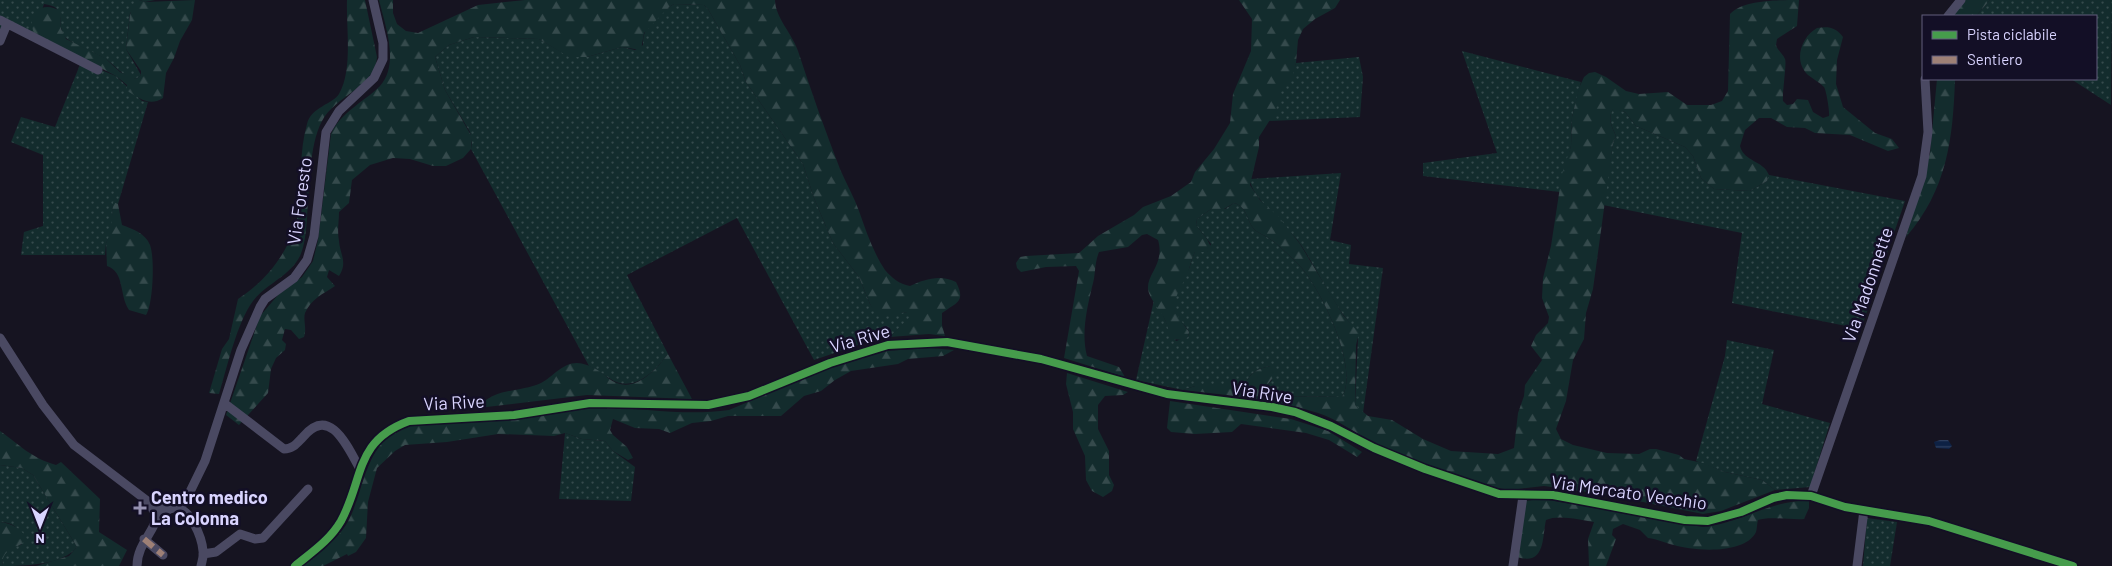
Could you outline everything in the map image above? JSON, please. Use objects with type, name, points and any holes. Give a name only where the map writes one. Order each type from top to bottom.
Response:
[{"type":"street","name":"Via Foresto","points":[[180,508],[205,461],[244,344],[260,307],[265,299],[294,278],[307,260],[315,228],[326,132],[338,111],[367,85],[380,69],[384,50],[373,0]]},
{"type":"street","points":[[1949,15],[1961,0]]},
{"type":"street","points":[[0,41],[4,22],[98,70]]},
{"type":"street","name":"Via Madonnette","points":[[1811,496],[1922,176],[1928,132],[1926,80]]},
{"type":"street","points":[[0,338],[43,405],[69,438],[156,507],[180,508]]},
{"type":"street","name":"Via Rive","points":[[295,566],[328,540],[341,521],[360,469],[375,443],[396,426],[409,421],[514,415],[590,403],[708,405],[748,396],[830,363],[888,344],[939,342],[1041,359],[1167,394],[1272,406],[1295,412],[1433,472],[1498,494],[1524,496]]},
{"type":"street","points":[[224,403],[284,449],[294,446],[314,426],[324,424],[332,428],[360,469]]},
{"type":"street","points":[[204,554],[216,552],[240,534],[255,539],[263,538],[308,489]]},
{"type":"street","name":"Via Mercato Vecchio","points":[[1524,496],[1553,495],[1572,497],[1685,520],[1708,521],[1741,512],[1773,498],[1786,495],[1811,496],[1845,507],[1929,521],[2073,566]]},
{"type":"street","points":[[1513,566],[1524,496]]},
{"type":"street","points":[[147,501],[155,514],[154,525]]},
{"type":"street","points":[[138,566],[139,551],[144,539],[154,525],[163,514],[180,508]]},
{"type":"street","points":[[180,508],[200,538],[204,554],[200,566]]},
{"type":"street","points":[[1857,566],[1864,510]]},
{"type":"street","points":[[144,539],[163,555]]},
{"type":"green space","points":[[0,0],[140,0],[130,13],[126,49],[141,75],[136,79],[127,76],[104,58],[64,36],[59,12],[51,6],[44,4],[34,33],[7,20],[0,34]]},
{"type":"green space","points":[[140,0],[145,2],[195,0],[192,20],[180,41],[166,73],[163,98],[158,101],[149,102],[140,99],[127,91],[127,85],[116,76],[34,33],[32,26],[34,15],[42,8],[53,8],[60,11],[61,29],[66,39],[105,58],[120,72],[136,79],[141,75],[141,71],[126,49],[131,7]]},
{"type":"green space","points":[[347,0],[365,0],[377,57],[375,67],[362,84],[328,112],[322,121],[314,142],[306,233],[300,256],[284,275],[258,295],[247,310],[237,333],[219,394],[209,393],[222,349],[229,339],[238,299],[260,282],[279,260],[297,221],[304,134],[307,124],[309,118],[317,110],[332,101],[339,94],[346,73],[348,48]]},
{"type":"green space","points":[[379,0],[393,0],[393,13],[397,24],[406,31],[418,33],[478,5],[525,0],[775,0],[778,13],[798,51],[840,169],[857,206],[873,249],[885,270],[902,284],[910,286],[933,278],[944,278],[956,282],[960,298],[956,304],[942,313],[942,325],[945,336],[929,334],[890,337],[911,316],[907,312],[889,316],[877,316],[859,277],[833,243],[814,198],[803,164],[746,82],[740,65],[708,9],[704,5],[674,4],[644,33],[641,50],[622,47],[587,57],[569,57],[539,39],[474,37],[449,45],[435,57],[445,90],[472,137],[471,149],[463,158],[446,166],[433,166],[410,159],[393,158],[370,165],[352,180],[349,203],[339,212],[338,234],[343,258],[342,271],[339,276],[329,270],[327,277],[335,286],[318,297],[308,308],[305,313],[304,337],[299,339],[291,330],[285,329],[282,340],[286,344],[285,350],[276,358],[271,369],[268,393],[239,425],[226,415],[260,316],[278,295],[302,277],[313,261],[318,240],[331,134],[343,117],[378,88],[386,77],[390,56],[389,44]]},
{"type":"green space","points":[[1239,0],[1340,0],[1335,8],[1315,19],[1303,29],[1298,40],[1293,75],[1282,89],[1275,112],[1259,137],[1259,147],[1250,185],[1260,200],[1278,216],[1300,244],[1343,315],[1359,333],[1356,345],[1355,405],[1368,416],[1392,420],[1423,439],[1451,451],[1498,454],[1514,448],[1518,413],[1524,396],[1525,385],[1542,360],[1531,346],[1536,335],[1548,323],[1549,317],[1542,298],[1543,278],[1551,246],[1562,174],[1571,146],[1572,117],[1579,88],[1584,77],[1589,73],[1595,72],[1626,91],[1639,94],[1668,92],[1687,105],[1711,105],[1722,101],[1728,91],[1730,14],[1736,9],[1751,3],[1799,0],[1797,26],[1777,39],[1776,45],[1785,62],[1783,101],[1787,105],[1793,104],[1797,99],[1808,100],[1813,112],[1823,118],[1829,116],[1825,89],[1803,69],[1800,56],[1801,50],[1807,37],[1817,28],[1828,27],[1838,31],[1843,37],[1837,60],[1836,84],[1843,107],[1875,133],[1892,139],[1899,148],[1888,151],[1850,135],[1815,133],[1805,128],[1787,127],[1771,118],[1759,118],[1745,130],[1740,146],[1745,155],[1766,170],[1769,175],[1767,181],[1750,191],[1714,189],[1701,178],[1693,156],[1685,147],[1636,126],[1625,112],[1613,109],[1610,120],[1616,136],[1613,143],[1593,289],[1586,313],[1584,339],[1573,360],[1566,401],[1556,429],[1561,439],[1573,445],[1607,453],[1639,454],[1650,449],[1656,449],[1679,455],[1684,459],[1703,463],[1725,472],[1762,480],[1775,490],[1721,511],[1703,514],[1608,495],[1544,486],[1510,490],[1498,488],[1416,461],[1369,440],[1332,418],[1302,408],[1268,401],[1183,390],[1195,386],[1244,386],[1254,372],[1270,366],[1275,369],[1275,375],[1268,384],[1271,396],[1342,397],[1346,384],[1346,367],[1335,328],[1327,309],[1308,276],[1285,251],[1254,229],[1242,207],[1234,203],[1224,209],[1211,209],[1197,219],[1196,225],[1212,249],[1207,252],[1195,252],[1187,275],[1176,297],[1175,312],[1189,332],[1188,337],[1182,340],[1171,339],[1165,320],[1149,293],[1148,283],[1158,262],[1160,248],[1158,240],[1147,234],[1142,235],[1128,247],[1099,252],[1087,312],[1085,348],[1087,356],[1119,367],[1125,377],[1064,358],[1079,271],[1076,266],[1046,267],[1021,272],[1017,268],[1016,263],[1020,257],[1026,256],[1079,253],[1098,236],[1134,215],[1143,207],[1171,196],[1191,182],[1195,172],[1214,149],[1230,123],[1233,94],[1251,51],[1252,19]]},
{"type":"green space","points":[[1965,0],[1990,0],[1977,15],[1953,15]]},
{"type":"green space","points":[[1990,0],[2112,0],[2111,105],[2073,80],[2097,80],[2097,15],[1977,15]]},
{"type":"green space","points":[[674,4],[704,5],[708,9],[740,65],[746,82],[803,164],[814,198],[833,243],[859,277],[873,308],[896,313],[908,312],[912,316],[890,337],[873,340],[814,360],[737,218],[627,275],[668,354],[650,374],[635,382],[627,384],[618,383],[589,366],[471,149],[470,132],[445,90],[435,57],[449,45],[474,37],[539,39],[570,57],[587,57],[622,47],[635,50],[643,45],[644,34],[650,25]]},
{"type":"green space","points":[[1462,51],[1581,82],[1572,117],[1571,146],[1560,192],[1423,176],[1423,163],[1497,153]]},
{"type":"green space","points":[[1359,57],[1363,77],[1360,117],[1268,121],[1282,88],[1296,63]]},
{"type":"green space","points":[[81,62],[116,76],[142,101],[148,102],[118,204],[113,203],[112,232],[106,243],[105,255],[21,255],[24,232],[43,226],[43,155],[11,142],[21,117],[55,127]]},
{"type":"green space","points":[[1937,80],[1955,80],[1952,122],[1945,163],[1931,201],[1906,237],[1930,153]]},
{"type":"green space","points":[[1613,108],[1625,112],[1636,126],[1685,147],[1693,156],[1701,178],[1714,189],[1750,191],[1767,181],[1769,175],[1905,201],[1861,329],[1732,303],[1742,233],[1603,205],[1613,143],[1616,136],[1610,119]]},
{"type":"green space","points":[[1341,173],[1330,240],[1351,245],[1349,264],[1383,268],[1363,413],[1355,405],[1358,339],[1355,330],[1333,299],[1296,238],[1256,195],[1250,179]]},
{"type":"green space","points":[[113,202],[118,204],[122,225],[142,234],[148,241],[152,251],[152,281],[150,302],[146,315],[129,310],[117,273],[107,266],[106,243],[111,232]]},
{"type":"green space","points":[[1234,203],[1242,207],[1254,229],[1274,242],[1299,265],[1317,291],[1327,309],[1342,348],[1346,367],[1346,384],[1342,397],[1271,396],[1268,384],[1272,380],[1270,366],[1254,372],[1244,386],[1195,386],[1183,390],[1136,380],[1154,300],[1176,341],[1188,337],[1188,329],[1175,313],[1174,302],[1195,252],[1207,252],[1211,244],[1196,225],[1197,219],[1211,209],[1225,209]]},
{"type":"green space","points":[[1727,340],[1774,350],[1762,404],[1830,423],[1810,487],[1775,490],[1762,480],[1725,472],[1696,461],[1725,356]]},
{"type":"green space","points":[[929,348],[954,350],[943,356],[908,359],[898,364],[851,371],[821,391],[804,396],[781,416],[728,416],[711,421],[692,423],[670,433],[659,429],[635,428],[613,419],[610,430],[627,447],[633,458],[628,460],[613,451],[605,441],[582,439],[565,433],[554,436],[498,434],[447,442],[405,445],[395,451],[377,468],[368,502],[366,538],[356,552],[348,556],[347,554],[323,566],[302,566],[326,547],[342,531],[352,514],[368,466],[374,454],[391,434],[401,428],[424,423],[497,420],[589,408],[624,408],[676,412],[729,410],[836,365],[886,351]]},
{"type":"green space","points":[[668,354],[692,399],[587,395],[478,408],[484,401],[499,393],[541,383],[567,365],[577,363],[598,370],[617,383],[626,385],[634,383],[650,374]]},
{"type":"green space","points":[[1067,373],[1128,392],[1123,395],[1105,396],[1098,405],[1098,429],[1109,451],[1109,475],[1114,485],[1112,491],[1103,497],[1092,491],[1086,480],[1085,456],[1073,429],[1073,412],[1066,384]]},
{"type":"green space","points":[[1170,401],[1291,419],[1328,431],[1362,452],[1357,457],[1329,440],[1306,433],[1241,424],[1232,432],[1195,434],[1171,432],[1167,428]]},
{"type":"green space","points":[[0,431],[40,459],[56,465],[61,462],[100,499],[99,532],[127,550],[119,566],[36,566],[69,556],[77,547],[33,475],[22,468],[0,465]]},
{"type":"green space","points":[[565,433],[582,439],[605,441],[613,451],[635,467],[631,501],[559,499]]},
{"type":"green space","points":[[0,465],[22,468],[33,475],[77,547],[71,553],[63,558],[43,563],[3,566],[2,557],[5,551],[22,544],[20,534],[13,525],[0,522]]},
{"type":"green space","points":[[1543,499],[1703,527],[1717,525],[1795,501],[1809,501],[1809,508],[1804,519],[1768,518],[1758,520],[1756,532],[1750,539],[1741,545],[1730,548],[1705,550],[1683,547],[1648,538],[1640,530],[1623,524],[1613,529],[1612,535],[1616,539],[1606,566],[1589,566],[1588,539],[1594,522],[1570,518],[1551,518],[1546,520],[1543,542],[1538,554],[1526,559],[1517,557],[1524,501]]},
{"type":"green space","points":[[1867,518],[1897,522],[1890,566],[1863,566]]},
{"type":"green space","points":[[0,522],[16,527],[27,540],[4,556],[3,566],[0,566]]},
{"type":"water","points":[[1948,440],[1952,446],[1949,449],[1936,448],[1934,442]]},
{"type":"marked path","points":[[144,539],[163,555]]},
{"type":"cycle path","points":[[295,566],[314,551],[337,528],[369,450],[378,439],[391,429],[409,421],[514,415],[590,403],[708,405],[749,396],[830,363],[888,345],[947,342],[1041,359],[1167,394],[1272,407],[1295,412],[1331,426],[1374,448],[1425,469],[1499,494],[1553,495],[1685,520],[1708,521],[1741,512],[1773,498],[1787,495],[1811,496],[1845,507],[1929,521],[2073,566]]},
{"type":"place","name":"Centro medico La Colonna","points":[[140,508]]}]
